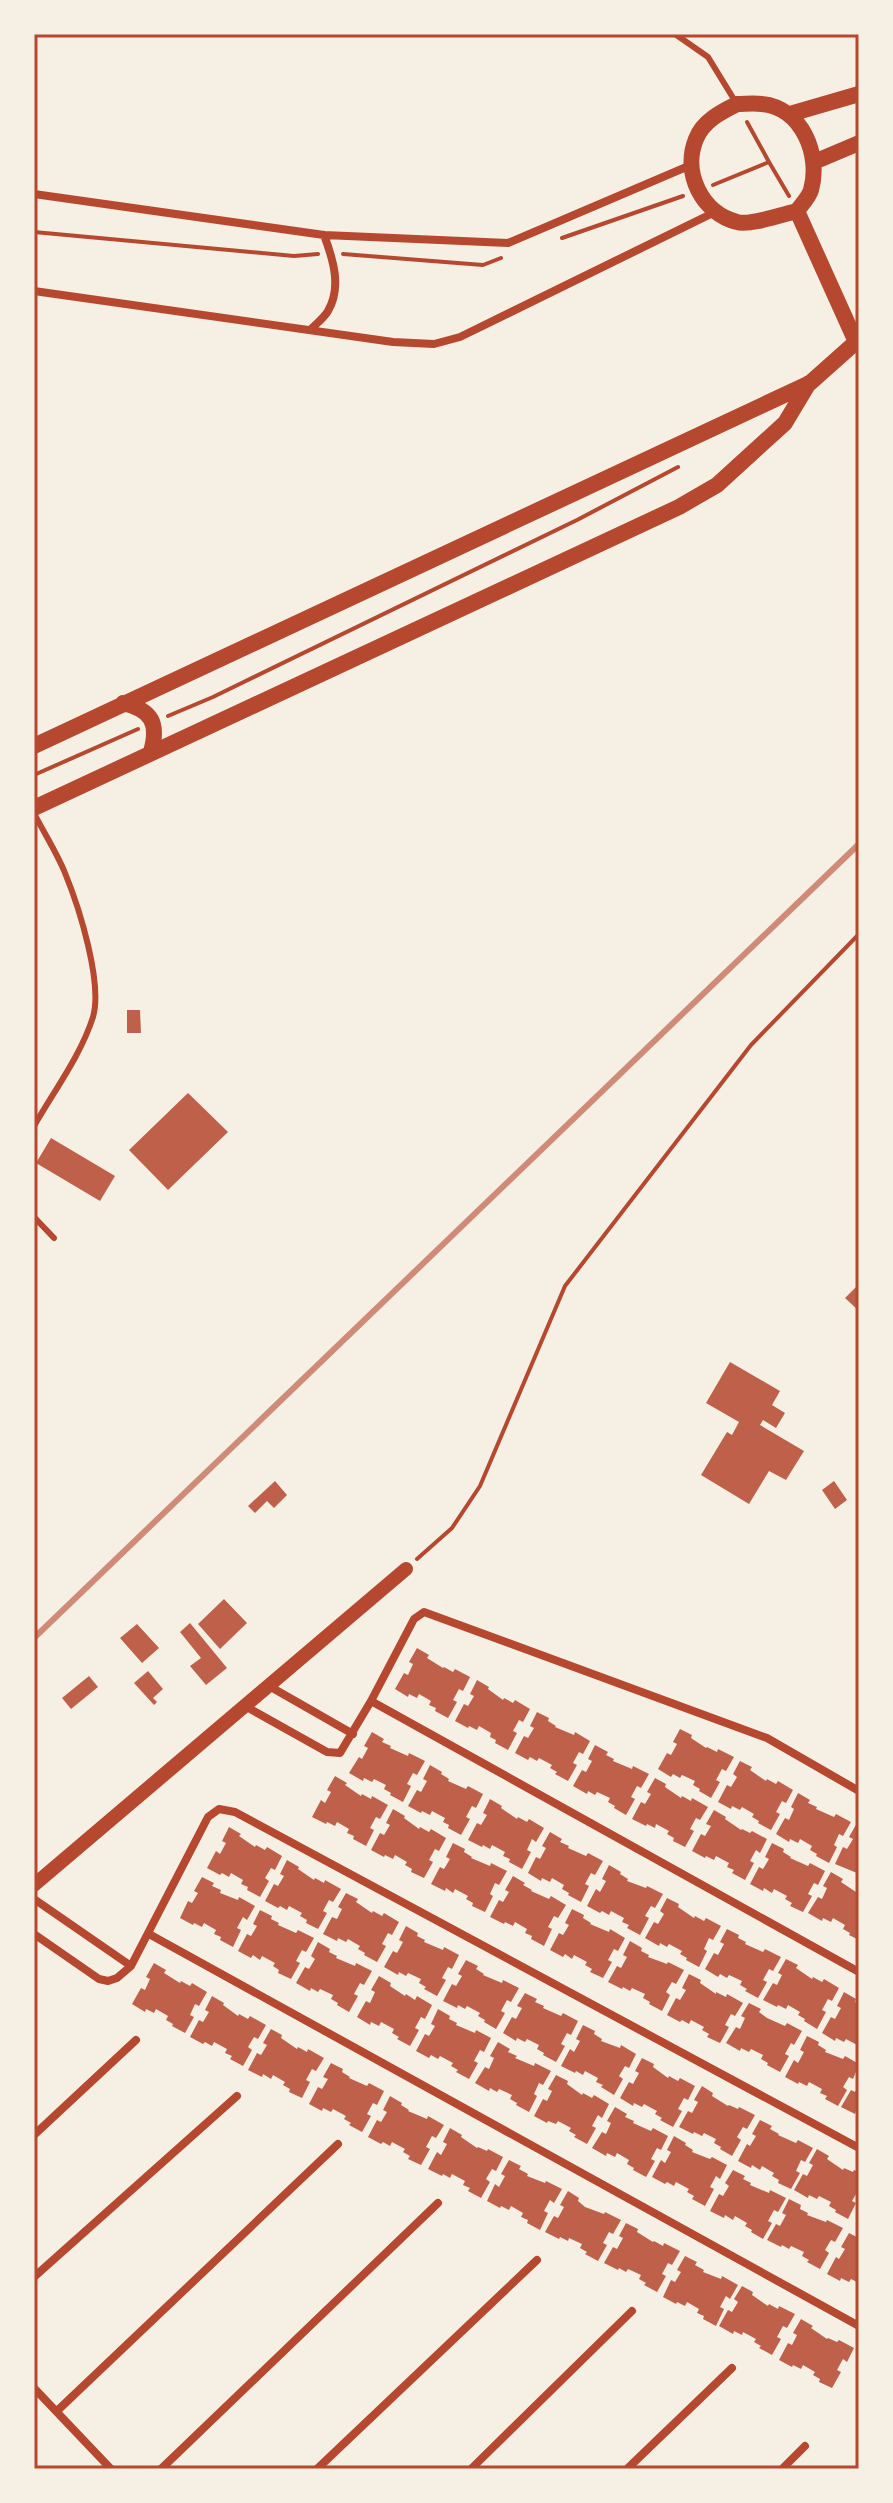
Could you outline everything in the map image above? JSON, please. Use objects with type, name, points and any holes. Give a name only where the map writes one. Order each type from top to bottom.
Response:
[{"type":"main road","points":[[790,114],[859,94]]},
{"type":"main road","points":[[737,104],[764,104],[790,114],[807,136],[814,162],[811,192],[797,211],[740,224],[715,212],[697,191],[691,165],[696,138],[704,127],[712,117],[737,104]]},
{"type":"main road","points":[[814,162],[859,143]]},
{"type":"main road","points":[[34,746],[810,383],[857,342],[797,211]]},
{"type":"main road","points":[[34,811],[151,752],[679,507],[717,485],[785,423],[810,383]]},
{"type":"main road","points":[[123,703],[142,709],[153,723],[155,739],[151,752]]},
{"type":"street","points":[[34,194],[324,235],[508,243],[691,165]]},
{"type":"street","points":[[34,291],[393,342],[434,344],[460,337],[715,212]]},
{"type":"street","points":[[310,330],[327,313],[333,300],[336,278],[324,235]]},
{"type":"street","points":[[34,1885],[407,1568]]},
{"type":"street","points":[[245,1706],[333,1754],[340,1753],[414,1619],[418,1614],[431,1613],[767,1738],[859,1791]]},
{"type":"street","points":[[269,1686],[353,1734]]},
{"type":"street","points":[[371,1701],[859,1972]]},
{"type":"street","points":[[34,1934],[99,1979],[108,1981],[117,1978],[131,1966],[208,1817],[219,1809],[235,1812],[859,2148]]},
{"type":"street","points":[[34,1899],[131,1966]]},
{"type":"street","points":[[149,1934],[859,2326]]},
{"type":"street","points":[[34,2135],[136,2040]]},
{"type":"street","points":[[34,2277],[237,2096]]},
{"type":"street","points":[[57,2411],[338,2144]]},
{"type":"street","points":[[161,2469],[438,2203]]},
{"type":"street","points":[[317,2469],[537,2260]]},
{"type":"street","points":[[471,2469],[632,2311]]},
{"type":"street","points":[[627,2469],[732,2368]]},
{"type":"street","points":[[34,2388],[111,2469]]},
{"type":"street","points":[[782,2469],[805,2446]]},
{"type":"lane","points":[[675,34],[708,57],[737,104]]},
{"type":"lane","points":[[34,811],[65,873],[88,947],[97,991],[93,1016],[81,1044],[34,1126]]},
{"type":"lane","points":[[34,1217],[54,1238]]},
{"type":"path","points":[[737,104],[769,162]]},
{"type":"path","points":[[34,775],[213,697],[563,527],[681,466]]},
{"type":"path","points":[[407,1568],[452,1528],[480,1486],[565,1286],[751,1045],[859,934]]},
{"type":"building","points":[[127,1010],[140,1010],[141,1033],[127,1033]]},
{"type":"building","points":[[188,1093],[228,1132],[168,1190],[129,1150]]},
{"type":"building","points":[[51,1138],[115,1176],[100,1201],[36,1163]]},
{"type":"building","points":[[859,1284],[859,1311],[845,1298]]},
{"type":"building","points":[[730,1362],[780,1391],[772,1405],[785,1413],[776,1428],[763,1420],[760,1425],[804,1451],[786,1480],[769,1471],[749,1504],[701,1475],[727,1432],[732,1435],[739,1422],[706,1403]]},
{"type":"building","points":[[275,1481],[287,1495],[274,1508],[267,1501],[255,1513],[248,1506]]},
{"type":"building","points":[[834,1481],[847,1500],[835,1509],[822,1490]]},
{"type":"building","points":[[224,1599],[247,1623],[220,1649],[198,1624]]},
{"type":"building","points":[[190,1623],[227,1668],[206,1685],[190,1666],[201,1658],[180,1632]]},
{"type":"building","points":[[137,1624],[159,1648],[142,1663],[120,1638]]},
{"type":"building","points":[[417,1648],[443,1668],[453,1672],[455,1669],[470,1677],[463,1691],[459,1689],[453,1700],[457,1702],[448,1718],[435,1711],[436,1708],[429,1705],[431,1701],[419,1694],[417,1698],[409,1694],[408,1697],[395,1689],[404,1673],[408,1675],[413,1664],[409,1662]]},
{"type":"building","points":[[148,1671],[163,1689],[153,1698],[157,1702],[154,1705],[134,1683]]},
{"type":"building","points":[[89,1676],[98,1687],[71,1709],[62,1698]]},
{"type":"building","points":[[477,1680],[503,1700],[513,1703],[515,1700],[530,1709],[523,1722],[519,1720],[513,1731],[517,1733],[508,1750],[495,1743],[496,1740],[490,1737],[491,1733],[479,1726],[477,1730],[455,1721],[464,1704],[468,1706],[474,1696],[470,1694]]},
{"type":"building","points":[[537,1712],[549,1718],[548,1721],[555,1727],[574,1735],[575,1732],[590,1741],[583,1754],[579,1752],[573,1763],[577,1765],[568,1781],[555,1774],[557,1772],[550,1768],[552,1765],[539,1758],[537,1761],[530,1757],[528,1760],[515,1753],[524,1736],[528,1738],[534,1728],[530,1726]]},
{"type":"building","points":[[680,1729],[706,1748],[717,1752],[718,1749],[734,1757],[726,1771],[722,1769],[716,1780],[720,1782],[711,1798],[693,1785],[695,1781],[682,1775],[680,1778],[673,1774],[671,1777],[658,1769],[667,1753],[671,1755]]},
{"type":"building","points":[[372,1732],[384,1739],[382,1742],[390,1748],[425,1761],[407,1784],[411,1786],[403,1802],[384,1789],[386,1785],[374,1779],[372,1782],[364,1778],[363,1781],[349,1773],[359,1757],[362,1759],[368,1748],[364,1746]]},
{"type":"building","points":[[595,1745],[608,1752],[606,1755],[613,1761],[649,1774],[641,1788],[637,1786],[631,1797],[635,1799],[626,1815],[608,1802],[610,1798],[597,1792],[595,1795],[588,1791],[587,1794],[573,1786],[582,1770],[586,1772],[592,1761],[588,1759]]},
{"type":"building","points":[[740,1761],[752,1767],[750,1770],[766,1781],[776,1784],[778,1781],[793,1790],[786,1803],[782,1801],[776,1812],[780,1814],[771,1830],[758,1823],[752,1817],[754,1814],[742,1807],[740,1810],[732,1806],[731,1809],[718,1802],[727,1785],[731,1787],[737,1777],[733,1774]]},
{"type":"building","points":[[430,1765],[442,1772],[448,1781],[483,1794],[476,1808],[472,1806],[466,1817],[470,1819],[461,1835],[448,1828],[449,1825],[443,1822],[445,1818],[432,1811],[430,1815],[421,1813],[408,1806],[417,1790],[421,1792],[427,1781],[423,1779]]},
{"type":"building","points":[[335,1776],[361,1796],[371,1799],[372,1796],[388,1805],[370,1828],[374,1830],[366,1846],[353,1839],[354,1836],[347,1833],[349,1829],[337,1822],[335,1826],[312,1817],[321,1800],[325,1803],[331,1792],[327,1790]]},
{"type":"building","points":[[655,1778],[681,1798],[691,1801],[692,1798],[708,1807],[700,1820],[696,1818],[690,1829],[694,1831],[685,1847],[673,1841],[674,1838],[667,1834],[669,1831],[656,1824],[655,1828],[632,1819],[641,1802],[645,1804],[651,1794],[647,1792]]},
{"type":"building","points":[[798,1793],[810,1800],[808,1803],[816,1809],[851,1822],[843,1836],[839,1834],[829,1863],[816,1856],[810,1850],[812,1846],[800,1839],[798,1843],[790,1839],[789,1842],[776,1834],[785,1818],[789,1820]]},
{"type":"building","points":[[490,1799],[517,1819],[527,1822],[529,1819],[544,1828],[536,1842],[532,1839],[527,1850],[531,1852],[522,1869],[503,1856],[505,1852],[492,1845],[490,1849],[468,1840],[477,1823],[481,1825],[487,1815],[483,1813]]},
{"type":"building","points":[[393,1809],[419,1829],[429,1832],[431,1829],[446,1838],[439,1851],[435,1849],[429,1860],[433,1862],[424,1878],[411,1872],[412,1869],[405,1865],[407,1862],[395,1855],[393,1859],[371,1850],[380,1833],[384,1835],[390,1825],[386,1823]]},
{"type":"building","points":[[714,1810],[741,1830],[752,1831],[767,1839],[760,1853],[756,1850],[750,1861],[754,1863],[745,1880],[732,1873],[734,1870],[727,1867],[729,1863],[716,1856],[714,1860],[705,1858],[692,1851],[701,1834],[705,1836],[711,1826],[706,1824]]},
{"type":"building","points":[[857,1823],[857,1873],[835,1864],[843,1847],[847,1849],[853,1839],[849,1837]]},
{"type":"building","points":[[229,1827],[255,1847],[265,1850],[267,1847],[282,1856],[275,1870],[271,1868],[265,1878],[269,1881],[260,1897],[247,1890],[248,1887],[241,1884],[243,1880],[231,1873],[229,1877],[207,1868],[216,1851],[220,1854],[226,1843],[222,1841]]},
{"type":"building","points":[[550,1832],[562,1839],[560,1842],[568,1848],[603,1861],[585,1884],[589,1886],[581,1902],[568,1895],[562,1889],[564,1885],[552,1878],[550,1882],[542,1878],[541,1881],[528,1873],[536,1857],[540,1859],[546,1848],[542,1846]]},
{"type":"building","points":[[453,1843],[465,1849],[464,1852],[471,1858],[507,1871],[499,1885],[495,1883],[485,1912],[472,1906],[473,1903],[466,1899],[468,1896],[455,1889],[453,1893],[431,1884],[440,1867],[444,1869],[450,1859],[446,1857]]},
{"type":"building","points":[[772,1843],[784,1849],[783,1852],[790,1858],[825,1871],[818,1885],[814,1883],[808,1894],[812,1896],[803,1912],[790,1906],[792,1903],[785,1899],[787,1896],[774,1889],[772,1893],[750,1884],[759,1867],[763,1869],[769,1859],[765,1857]]},
{"type":"building","points":[[287,1860],[314,1880],[324,1883],[325,1880],[341,1889],[333,1902],[329,1900],[323,1911],[327,1913],[318,1929],[306,1923],[307,1920],[300,1916],[302,1913],[289,1906],[287,1910],[265,1901],[274,1884],[278,1886],[284,1876],[280,1874]]},
{"type":"building","points":[[609,1865],[621,1872],[627,1881],[663,1894],[655,1908],[651,1906],[645,1916],[649,1918],[640,1935],[627,1928],[629,1925],[622,1922],[624,1918],[611,1911],[609,1915],[600,1913],[587,1906],[596,1889],[600,1892],[606,1881],[602,1879]]},
{"type":"building","points":[[831,1872],[859,1894],[859,1940],[849,1935],[843,1929],[845,1925],[833,1918],[831,1922],[823,1918],[822,1921],[808,1913],[818,1897],[822,1899],[827,1888],[823,1886]]},
{"type":"building","points":[[513,1876],[531,1891],[549,1899],[551,1896],[566,1905],[548,1927],[552,1929],[544,1946],[531,1939],[532,1936],[525,1933],[527,1929],[515,1922],[513,1926],[490,1917],[499,1900],[503,1902],[509,1892],[505,1890]]},
{"type":"building","points":[[202,1877],[214,1883],[212,1886],[221,1890],[220,1893],[238,1900],[239,1897],[255,1906],[247,1920],[243,1917],[237,1928],[241,1930],[233,1947],[220,1940],[221,1937],[214,1934],[216,1930],[204,1923],[202,1927],[180,1918],[188,1901],[192,1903],[198,1893],[194,1891]]},
{"type":"building","points":[[346,1893],[358,1899],[356,1902],[372,1913],[382,1916],[384,1913],[399,1922],[392,1935],[388,1933],[382,1944],[386,1946],[377,1962],[364,1955],[358,1949],[360,1946],[348,1939],[346,1942],[338,1938],[337,1941],[323,1934],[332,1917],[337,1919],[342,1909],[338,1907]]},
{"type":"building","points":[[667,1898],[694,1918],[704,1921],[706,1918],[721,1926],[713,1940],[709,1938],[699,1967],[669,1944],[667,1947],[660,1943],[659,1946],[645,1938],[654,1922],[658,1924],[664,1914],[660,1911]]},
{"type":"building","points":[[572,1909],[584,1915],[583,1918],[590,1924],[609,1932],[610,1929],[625,1938],[618,1951],[614,1949],[608,1960],[612,1962],[603,1978],[590,1972],[592,1969],[585,1965],[587,1962],[574,1955],[572,1959],[550,1950],[559,1933],[563,1935],[569,1925],[565,1923]]},
{"type":"building","points":[[260,1910],[272,1916],[271,1919],[278,1925],[314,1938],[306,1952],[302,1950],[296,1961],[300,1963],[291,1979],[278,1973],[279,1970],[273,1966],[275,1963],[262,1956],[260,1960],[238,1951],[247,1934],[251,1936],[257,1926],[253,1924]]},
{"type":"building","points":[[406,1926],[418,1933],[417,1936],[424,1942],[459,1955],[452,1969],[448,1967],[442,1978],[446,1980],[437,1996],[424,1989],[426,1987],[419,1983],[421,1979],[408,1973],[406,1976],[399,1972],[398,1975],[384,1967],[393,1951],[397,1953],[403,1942],[399,1940]]},
{"type":"building","points":[[727,1929],[739,1935],[738,1938],[745,1944],[781,1957],[773,1971],[769,1969],[763,1980],[767,1982],[758,1998],[745,1991],[747,1989],[740,1985],[742,1981],[729,1975],[727,1978],[720,1974],[718,1977],[705,1969],[714,1953],[718,1955]]},
{"type":"building","points":[[630,1941],[642,1948],[641,1951],[648,1957],[684,1970],[676,1984],[672,1982],[666,1992],[670,1995],[662,2011],[643,1998],[645,1994],[608,1982],[617,1966],[621,1968],[627,1957],[623,1955]]},
{"type":"building","points":[[318,1942],[330,1949],[329,1952],[336,1958],[372,1971],[364,1985],[360,1983],[354,1994],[358,1996],[349,2012],[331,1999],[333,1995],[320,1989],[318,1992],[311,1988],[310,1991],[296,1983],[305,1967],[309,1969],[315,1959],[311,1956]]},
{"type":"building","points":[[786,1959],[798,1965],[796,1968],[812,1979],[822,1982],[824,1979],[839,1988],[832,2001],[828,1999],[822,2010],[826,2012],[817,2029],[788,2005],[786,2009],[763,2000],[773,1983],[777,1985],[782,1975],[778,1973]]},
{"type":"building","points":[[466,1960],[478,1966],[476,1969],[483,1975],[519,1988],[511,2002],[507,2000],[501,2011],[505,2013],[496,2029],[478,2016],[480,2013],[467,2006],[465,2009],[458,2005],[457,2008],[443,2001],[452,1984],[456,1986],[462,1976],[458,1974]]},
{"type":"building","points":[[154,1963],[180,1983],[190,1986],[192,1983],[207,1992],[199,2006],[195,2004],[190,2015],[194,2017],[185,2033],[172,2026],[166,2020],[168,2016],[156,2009],[154,2013],[146,2009],[145,2012],[132,2004],[141,1988],[145,1990],[150,1979],[146,1977]]},
{"type":"building","points":[[689,1974],[716,1994],[726,1997],[727,1994],[743,2003],[735,2016],[731,2014],[725,2025],[729,2027],[720,2043],[707,2037],[709,2034],[702,2030],[704,2027],[691,2020],[689,2024],[667,2015],[676,1998],[680,2000],[686,1990],[682,1988]]},
{"type":"building","points":[[379,1976],[405,1996],[415,2000],[417,1996],[432,2005],[425,2019],[421,2017],[415,2028],[419,2030],[410,2046],[397,2039],[399,2037],[392,2033],[394,2029],[381,2022],[379,2026],[371,2022],[370,2025],[357,2017],[366,2001],[370,2003],[375,1992],[371,1990]]},
{"type":"building","points":[[844,1992],[859,2004],[859,2046],[846,2039],[844,2042],[836,2038],[835,2041],[822,2033],[831,2017],[835,2019],[841,2008],[837,2006]]},
{"type":"building","points":[[525,1993],[537,1999],[535,2002],[543,2008],[578,2021],[571,2035],[567,2033],[561,2044],[565,2046],[556,2062],[537,2049],[539,2045],[527,2039],[525,2042],[517,2038],[516,2041],[503,2033],[512,2017],[516,2019],[522,2008],[517,2006]]},
{"type":"building","points":[[212,1996],[238,2016],[248,2019],[250,2016],[266,2025],[258,2039],[254,2037],[248,2047],[252,2050],[243,2066],[230,2059],[232,2056],[225,2053],[227,2049],[214,2042],[212,2046],[203,2044],[190,2037],[199,2020],[203,2022],[209,2012],[205,2010]]},
{"type":"building","points":[[749,2003],[761,2009],[759,2012],[767,2018],[802,2031],[785,2054],[789,2056],[780,2072],[761,2059],[763,2055],[751,2049],[749,2052],[741,2048],[740,2051],[726,2043],[736,2027],[740,2029],[745,2018],[741,2016]]},
{"type":"building","points":[[438,2009],[450,2016],[449,2019],[456,2025],[491,2038],[484,2052],[480,2050],[474,2061],[478,2063],[469,2079],[456,2072],[458,2070],[451,2066],[453,2063],[440,2056],[438,2059],[431,2055],[429,2058],[416,2051],[425,2034],[429,2036],[435,2026],[431,2024]]},
{"type":"building","points":[[583,2025],[595,2031],[594,2034],[601,2041],[620,2048],[621,2045],[636,2054],[629,2068],[625,2066],[619,2076],[623,2079],[614,2095],[596,2082],[598,2078],[585,2071],[583,2075],[561,2066],[570,2049],[574,2052],[580,2041],[576,2039]]},
{"type":"building","points":[[271,2029],[297,2049],[307,2052],[308,2049],[324,2058],[316,2071],[312,2069],[302,2098],[289,2092],[290,2089],[283,2085],[285,2082],[273,2075],[271,2079],[248,2070],[257,2053],[261,2055],[267,2045],[263,2043]]},
{"type":"building","points":[[807,2036],[819,2042],[818,2045],[825,2052],[843,2059],[845,2056],[859,2064],[853,2079],[849,2077],[843,2087],[847,2090],[838,2106],[825,2099],[827,2096],[820,2093],[822,2089],[809,2082],[807,2086],[798,2084],[785,2077],[794,2060],[798,2063],[804,2052],[800,2050]]},
{"type":"building","points":[[498,2042],[510,2049],[508,2052],[517,2056],[515,2058],[551,2071],[543,2085],[539,2083],[529,2112],[510,2099],[512,2095],[499,2089],[497,2092],[490,2088],[489,2091],[475,2083],[485,2067],[489,2069],[494,2058],[490,2056]]},
{"type":"building","points":[[642,2058],[654,2064],[653,2067],[668,2078],[678,2081],[680,2078],[695,2086],[688,2100],[684,2098],[678,2109],[682,2111],[673,2127],[660,2120],[662,2118],[655,2114],[657,2111],[644,2104],[642,2107],[634,2103],[633,2106],[620,2098],[629,2082],[633,2084]]},
{"type":"building","points":[[331,2063],[343,2069],[342,2072],[349,2078],[384,2091],[377,2105],[373,2103],[367,2114],[371,2116],[362,2132],[349,2125],[351,2123],[344,2119],[346,2116],[333,2109],[331,2112],[323,2108],[322,2111],[309,2104],[318,2087],[322,2089],[328,2079],[323,2077]]},
{"type":"building","points":[[556,2075],[568,2081],[567,2084],[582,2095],[592,2098],[594,2095],[609,2104],[602,2118],[598,2115],[592,2126],[596,2128],[587,2144],[574,2137],[576,2135],[569,2131],[571,2128],[558,2121],[556,2124],[547,2123],[534,2116],[543,2099],[547,2101],[552,2091],[548,2089]]},
{"type":"building","points":[[859,2084],[859,2113],[856,2111],[855,2114],[841,2107],[851,2090],[855,2092]]},
{"type":"building","points":[[702,2086],[728,2106],[739,2107],[755,2115],[747,2129],[743,2127],[737,2137],[741,2140],[732,2156],[714,2143],[716,2139],[679,2127],[688,2111],[692,2113],[698,2102],[694,2100]]},
{"type":"building","points":[[390,2096],[408,2111],[427,2119],[428,2116],[444,2125],[436,2138],[432,2136],[426,2147],[430,2149],[421,2165],[408,2159],[410,2156],[403,2152],[405,2149],[392,2142],[390,2146],[368,2137],[377,2120],[381,2122],[387,2112],[383,2110]]},
{"type":"building","points":[[615,2107],[627,2114],[625,2117],[633,2123],[668,2136],[661,2150],[657,2148],[651,2159],[655,2161],[646,2177],[633,2170],[627,2164],[629,2160],[617,2153],[615,2157],[607,2153],[606,2156],[592,2148],[602,2132],[606,2134],[611,2123],[607,2121]]},
{"type":"building","points":[[760,2120],[772,2126],[770,2129],[778,2135],[813,2148],[805,2162],[801,2160],[796,2171],[800,2173],[791,2189],[778,2183],[779,2180],[772,2176],[774,2173],[762,2166],[760,2170],[738,2161],[747,2144],[750,2146],[756,2136],[752,2134]]},
{"type":"building","points":[[450,2128],[477,2148],[488,2149],[503,2157],[496,2171],[492,2169],[486,2179],[490,2182],[481,2198],[468,2191],[470,2188],[463,2185],[465,2181],[452,2174],[450,2178],[428,2169],[437,2152],[441,2155],[447,2144],[443,2142]]},
{"type":"building","points":[[674,2136],[686,2143],[692,2152],[727,2165],[720,2179],[716,2176],[710,2187],[714,2189],[705,2206],[692,2199],[694,2196],[687,2192],[689,2189],[676,2182],[674,2186],[665,2184],[652,2177],[661,2160],[665,2163],[671,2152],[667,2150]]},
{"type":"building","points":[[817,2149],[843,2170],[859,2172],[859,2189],[852,2201],[856,2203],[848,2219],[829,2206],[831,2202],[819,2196],[817,2199],[809,2195],[808,2198],[794,2190],[803,2174],[807,2176],[813,2165],[809,2163]]},
{"type":"building","points":[[509,2160],[521,2166],[519,2169],[527,2176],[562,2189],[554,2203],[550,2200],[544,2211],[548,2213],[540,2230],[527,2223],[528,2220],[521,2217],[523,2213],[511,2206],[509,2210],[487,2201],[495,2184],[499,2187],[505,2176],[501,2174]]},
{"type":"building","points":[[733,2170],[745,2176],[743,2179],[750,2185],[786,2198],[778,2212],[774,2210],[768,2221],[772,2223],[763,2239],[735,2216],[733,2220],[710,2211],[719,2194],[723,2196],[729,2186],[725,2183]]},
{"type":"building","points":[[568,2191],[579,2198],[578,2201],[585,2207],[621,2220],[613,2234],[609,2232],[603,2243],[607,2245],[598,2261],[585,2254],[587,2252],[580,2248],[582,2244],[545,2232],[554,2216],[558,2218],[564,2207],[560,2205]]},
{"type":"building","points":[[789,2199],[801,2205],[800,2209],[807,2215],[843,2228],[835,2242],[831,2240],[825,2250],[829,2253],[820,2269],[807,2262],[809,2260],[802,2256],[804,2252],[767,2240],[776,2224],[780,2226],[786,2215],[782,2213]]},
{"type":"building","points":[[626,2223],[653,2242],[663,2246],[664,2243],[680,2251],[672,2265],[668,2263],[662,2274],[666,2276],[657,2292],[644,2285],[646,2283],[639,2279],[641,2275],[604,2263],[613,2247],[617,2249]]},
{"type":"building","points":[[849,2233],[859,2238],[859,2283],[851,2279],[849,2282],[841,2278],[840,2281],[827,2274],[836,2257],[839,2259],[845,2249],[841,2247]]},
{"type":"building","points":[[685,2256],[697,2262],[695,2265],[703,2272],[721,2279],[722,2276],[738,2285],[730,2299],[726,2296],[720,2307],[724,2309],[716,2326],[703,2319],[704,2316],[697,2313],[699,2309],[687,2302],[685,2306],[663,2297],[671,2280],[675,2282],[681,2272],[677,2270]]},
{"type":"building","points":[[742,2286],[768,2306],[778,2309],[779,2306],[795,2314],[787,2328],[783,2326],[777,2337],[781,2339],[772,2355],[759,2348],[761,2346],[754,2342],[756,2339],[743,2332],[742,2335],[734,2331],[733,2334],[719,2326],[728,2310],[732,2312],[738,2302],[734,2299]]},
{"type":"building","points":[[801,2319],[827,2339],[839,2340],[854,2348],[847,2362],[843,2359],[837,2370],[841,2372],[832,2388],[819,2382],[820,2379],[813,2375],[815,2372],[803,2365],[801,2369],[779,2360],[788,2343],[792,2345],[797,2335],[793,2333]]},
{"type":"railway","points":[[34,1638],[859,844]]}]
